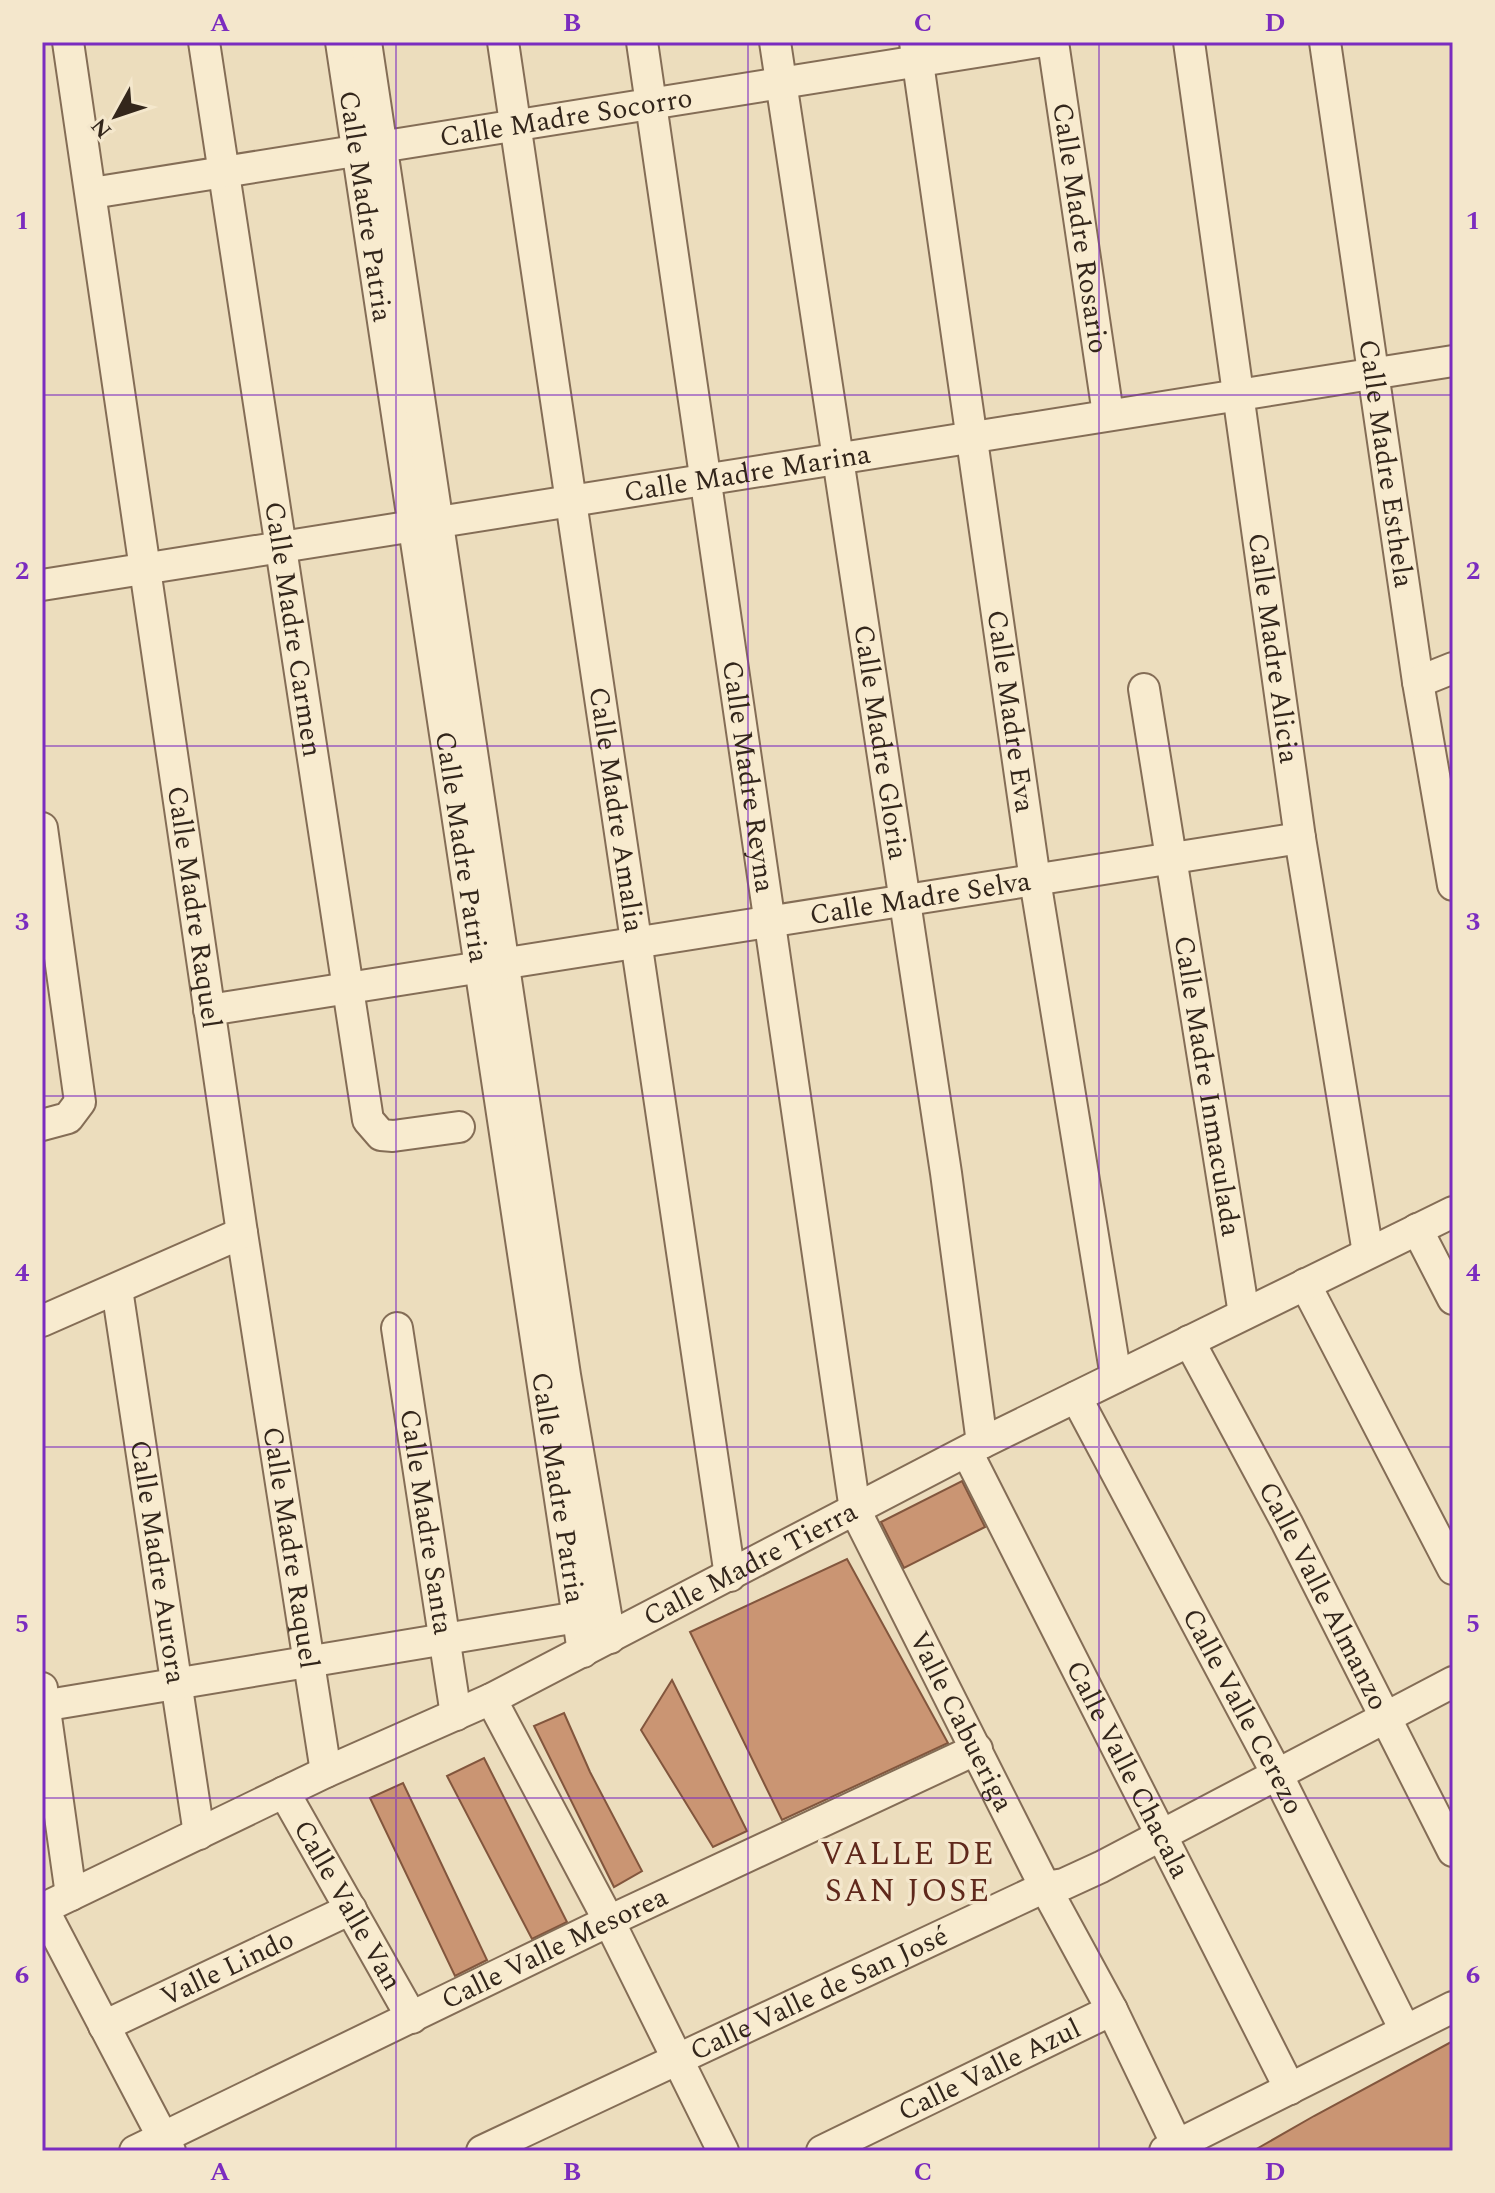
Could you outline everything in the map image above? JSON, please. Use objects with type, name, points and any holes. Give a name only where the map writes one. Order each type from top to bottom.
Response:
[{"type":"street","name":"Calle Madre Raquel","points":[[68,42],[242,1233],[326,1772]]},
{"type":"street","name":"Calle Madre Carmen","points":[[204,42],[365,1107],[372,1128],[381,1135],[459,1127]]},
{"type":"street","name":"Calle Madre Patria","points":[[341,42],[368,147],[492,965],[565,1375],[598,1623]]},
{"type":"street","name":"Calle Madre Patria","points":[[366,42],[368,147]]},
{"type":"street","name":"Calle Madre Amalia","points":[[503,42],[568,499],[730,1576]]},
{"type":"street","name":"Calle Madre Reyna","points":[[642,42],[704,478],[772,921],[855,1510]]},
{"type":"street","name":"Calle Madre Gloria","points":[[775,42],[903,899],[974,1448]]},
{"type":"street","name":"Calle Madre Socorro","points":[[92,193],[781,82],[916,51],[1038,42]]},
{"type":"street","name":"Calle Madre Rosario","points":[[1053,42],[1108,414]]},
{"type":"street","name":"Calle Madre Alicia","points":[[1189,42],[1300,838],[1368,1253]]},
{"type":"street","name":"Calle Madre Esthela","points":[[1325,42],[1418,682],[1453,885]]},
{"type":"street","name":"Calle Madre Eva","points":[[916,51],[1035,880],[1116,1377]]},
{"type":"street","name":"Calle Madre Marina","points":[[42,585],[1371,371],[1453,361]]},
{"type":"street","points":[[1418,682],[1453,668]]},
{"type":"street","name":"Calle Madre Inmaculada","points":[[1144,689],[1244,1314]]},
{"type":"street","points":[[42,828],[80,1102],[68,1118],[42,1125]]},
{"type":"street","name":"Calle Madre Selva","points":[[209,1010],[1300,838]]},
{"type":"street","name":"Calle Madre Tierra","points":[[42,1909],[326,1772],[491,1699],[583,1652],[598,1623],[730,1576],[974,1448],[1453,1212]]},
{"type":"street","points":[[1417,1229],[1453,1299]]},
{"type":"street","points":[[42,1321],[242,1233]]},
{"type":"street","points":[[1305,1284],[1453,1569]]},
{"type":"street","name":"Calle Madre Aurora","points":[[117,1289],[179,1683],[199,1834]]},
{"type":"street","name":"Calle Madre Santa","points":[[397,1328],[456,1715]]},
{"type":"street","name":"Calle Valle Almanzo","points":[[1189,1341],[1453,1851]]},
{"type":"street","name":"Calle Valle Cerezo","points":[[1076,1397],[1277,1774],[1405,2030]]},
{"type":"street","name":"Calle Valle Chacala","points":[[974,1448],[1290,2089]]},
{"type":"street","name":"Valle Cabueriga","points":[[855,1510],[1045,1887],[1112,2010],[1171,2148]]},
{"type":"street","points":[[71,1895],[43,1700],[179,1683],[444,1641],[598,1623]]},
{"type":"street","name":"Calle Valle de San José","points":[[482,2151],[1045,1887],[1076,1878],[1453,1682]]},
{"type":"street","points":[[491,1699],[609,1921],[723,2151]]},
{"type":"street","name":"Calle Valle Mesorea","points":[[135,2151],[167,2144],[609,1921],[977,1749]]},
{"type":"street","name":"Calle Valle Van","points":[[284,1792],[412,2018]]},
{"type":"street","points":[[42,1909],[167,2144]]},
{"type":"street","name":"Valle Lindo","points":[[104,2026],[351,1909]]},
{"type":"street","points":[[1171,2148],[1453,2007]]},
{"type":"street","name":"Calle Valle Azul","points":[[822,2151],[1112,2010]]},
{"type":"building","points":[[962,1481],[985,1527],[904,1568],[881,1522]]},
{"type":"building","points":[[847,1559],[948,1743],[782,1820],[690,1632]]},
{"type":"building","points":[[672,1680],[747,1831],[713,1847],[641,1730]]},
{"type":"building","points":[[564,1713],[590,1772],[642,1871],[614,1887],[534,1726]]},
{"type":"building","points":[[484,1758],[567,1922],[532,1939],[447,1776]]},
{"type":"building","points":[[403,1783],[487,1960],[455,1976],[370,1798]]},
{"type":"building","points":[[1453,2041],[1453,2151],[1253,2151],[1314,2116]]},
{"type":"district","name":"VALLE DE SAN JOSE","points":[[908,1872]]}]
